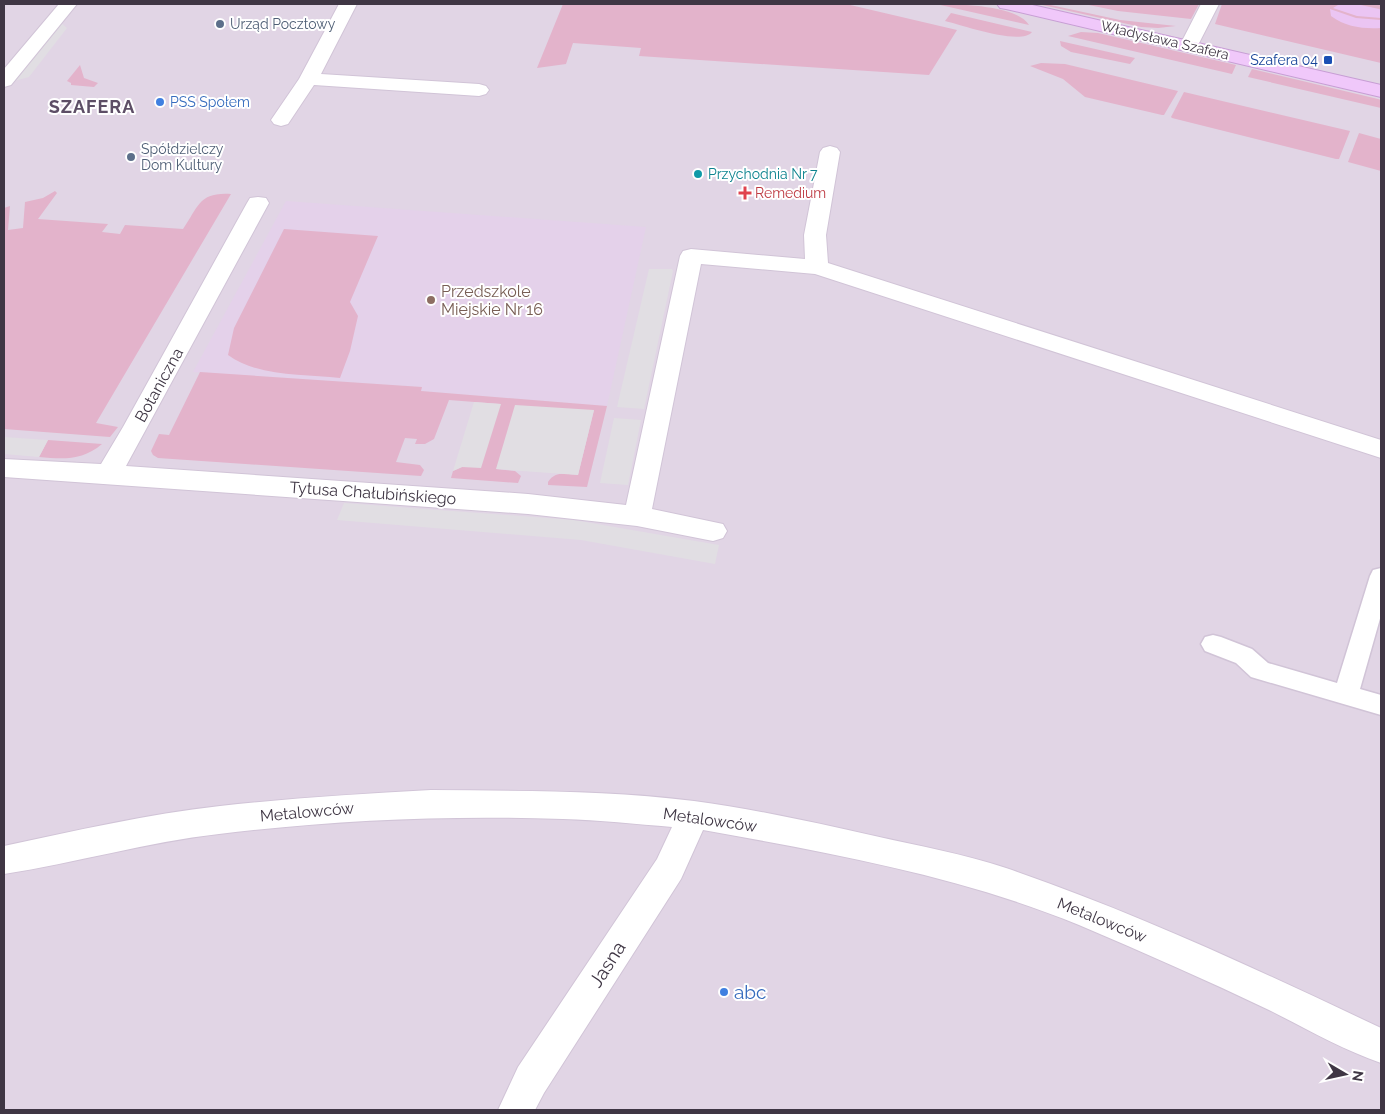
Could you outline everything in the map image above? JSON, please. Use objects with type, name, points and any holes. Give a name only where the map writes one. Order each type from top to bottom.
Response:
[{"type":"street","points":[[4,81],[68,4]]},
{"type":"street","points":[[281,120],[309,79],[348,4]]},
{"type":"street","name":"Władysława Szafera","points":[[1006,4],[1381,91]]},
{"type":"street","points":[[1189,45],[1210,4]]},
{"type":"street","points":[[309,79],[479,90]]},
{"type":"street","points":[[817,267],[815,235],[830,152]]},
{"type":"street","name":"Botaniczna","points":[[108,474],[136,427],[258,203]]},
{"type":"street","points":[[637,516],[691,256],[817,267],[1381,449]]},
{"type":"street","points":[[4,468],[108,474]]},
{"type":"street","name":"Tytusa Chałubińskiego","points":[[108,474],[528,504],[637,516],[713,531]]},
{"type":"street","name":"Metalowców","points":[[4,860],[144,832],[218,820],[324,810],[431,804],[564,805],[694,815],[802,834],[1002,882],[1088,913],[1193,957],[1381,1046]]},
{"type":"street","name":"Jasna","points":[[516,1110],[531,1080],[669,869],[694,815]]},
{"type":"lane","points":[[1346,695],[1381,576]]},
{"type":"lane","points":[[1213,644],[1244,656],[1260,670],[1381,706]]},
{"type":"shaded area","points":[[4,4],[1381,4],[1381,1110],[4,1110]]},
{"type":"shaded area","points":[[563,4],[846,4],[957,30],[929,75],[639,56],[641,48],[573,43],[566,64],[537,68]]},
{"type":"shaded area","points":[[936,4],[971,5],[1000,10],[1022,18],[1029,25]]},
{"type":"shaded area","points":[[1038,4],[1046,4],[1120,20],[1176,26],[1141,27]]},
{"type":"shaded area","points":[[1084,4],[1199,4],[1191,19],[1118,11]]},
{"type":"shaded area","points":[[1222,4],[1381,4],[1381,63],[1215,24]]},
{"type":"shaded area","points":[[951,13],[1032,32],[1026,36],[1016,37],[991,33],[945,21]]},
{"type":"shaded area","points":[[61,23],[67,28],[29,77],[14,81]]},
{"type":"shaded area","points":[[1081,32],[1098,33],[1236,65],[1232,74],[1068,36]]},
{"type":"shaded area","points":[[1060,41],[1135,58],[1130,64],[1071,52],[1061,46]]},
{"type":"shaded area","points":[[1041,63],[1065,64],[1178,91],[1164,115],[1162,115],[1085,97],[1063,79],[1030,66]]},
{"type":"shaded area","points":[[80,65],[84,78],[98,83],[94,87],[71,85],[67,81]]},
{"type":"shaded area","points":[[1252,69],[1378,99],[1381,100],[1381,108],[1248,77]]},
{"type":"shaded area","points":[[1184,92],[1350,131],[1339,159],[1336,159],[1172,118]]},
{"type":"shaded area","points":[[1359,133],[1381,139],[1381,171],[1348,162]]},
{"type":"shaded area","points":[[55,191],[57,193],[38,219],[108,224],[102,232],[120,234],[125,225],[183,229],[197,207],[206,198],[212,195],[231,194],[96,423],[118,427],[110,437],[4,429],[4,208],[10,206],[8,230],[23,228],[25,202],[43,198]]},
{"type":"shaded area","name":"Przedszkole Miejskie Nr 16","points":[[286,201],[646,227],[607,406],[420,391],[421,387],[193,372]]},
{"type":"shaded area","points":[[284,229],[378,236],[350,302],[358,316],[350,351],[340,378],[267,371],[240,362],[228,355],[234,328]]},
{"type":"shaded area","points":[[649,269],[672,269],[673,271],[644,409],[617,407]]},
{"type":"shaded area","points":[[200,372],[422,387],[421,391],[607,406],[587,487],[548,485],[548,482],[557,475],[578,475],[594,410],[496,469],[515,471],[521,476],[518,483],[451,478],[453,471],[462,467],[500,404],[449,400],[434,439],[425,444],[415,444],[417,439],[405,438],[396,462],[420,465],[424,470],[421,476],[158,458],[151,451],[159,434],[169,435]]},
{"type":"shaded area","points":[[474,402],[501,404],[481,468],[462,467],[453,471]]},
{"type":"shaded area","points":[[515,405],[594,410],[578,475],[496,469]]},
{"type":"shaded area","points":[[614,418],[641,420],[628,485],[600,483]]},
{"type":"shaded area","points":[[4,437],[48,440],[39,457],[4,454]]},
{"type":"shaded area","points":[[48,440],[102,444],[95,450],[72,458],[39,457]]},
{"type":"shaded area","points":[[344,503],[574,520],[719,545],[715,564],[581,540],[337,520]]},
{"type":"sand","points":[[1338,5],[1361,5],[1379,9],[1381,10],[1381,18],[1357,16],[1333,8]]},
{"type":"sand","points":[[1330,9],[1356,18],[1381,20],[1381,28],[1361,28],[1343,23],[1331,16]]},
{"type":"place","name":"Urząd Pocztowy","points":[[220,24]]},
{"type":"place","name":"Szafera 04","points":[[1328,60]]},
{"type":"place","name":"PSS Społem","points":[[160,102]]},
{"type":"place","name":"Spółdzielczy Dom Kultury","points":[[131,157]]},
{"type":"place","name":"Przychodnia Nr 7","points":[[698,174]]},
{"type":"place","name":"Remedium","points":[[745,193]]},
{"type":"place","name":"Przedszkole Miejskie Nr 16","points":[[431,300]]},
{"type":"place","name":"abc","points":[[724,992]]},
{"type":"district","name":"SZAFERA","points":[[92,106]]}]
